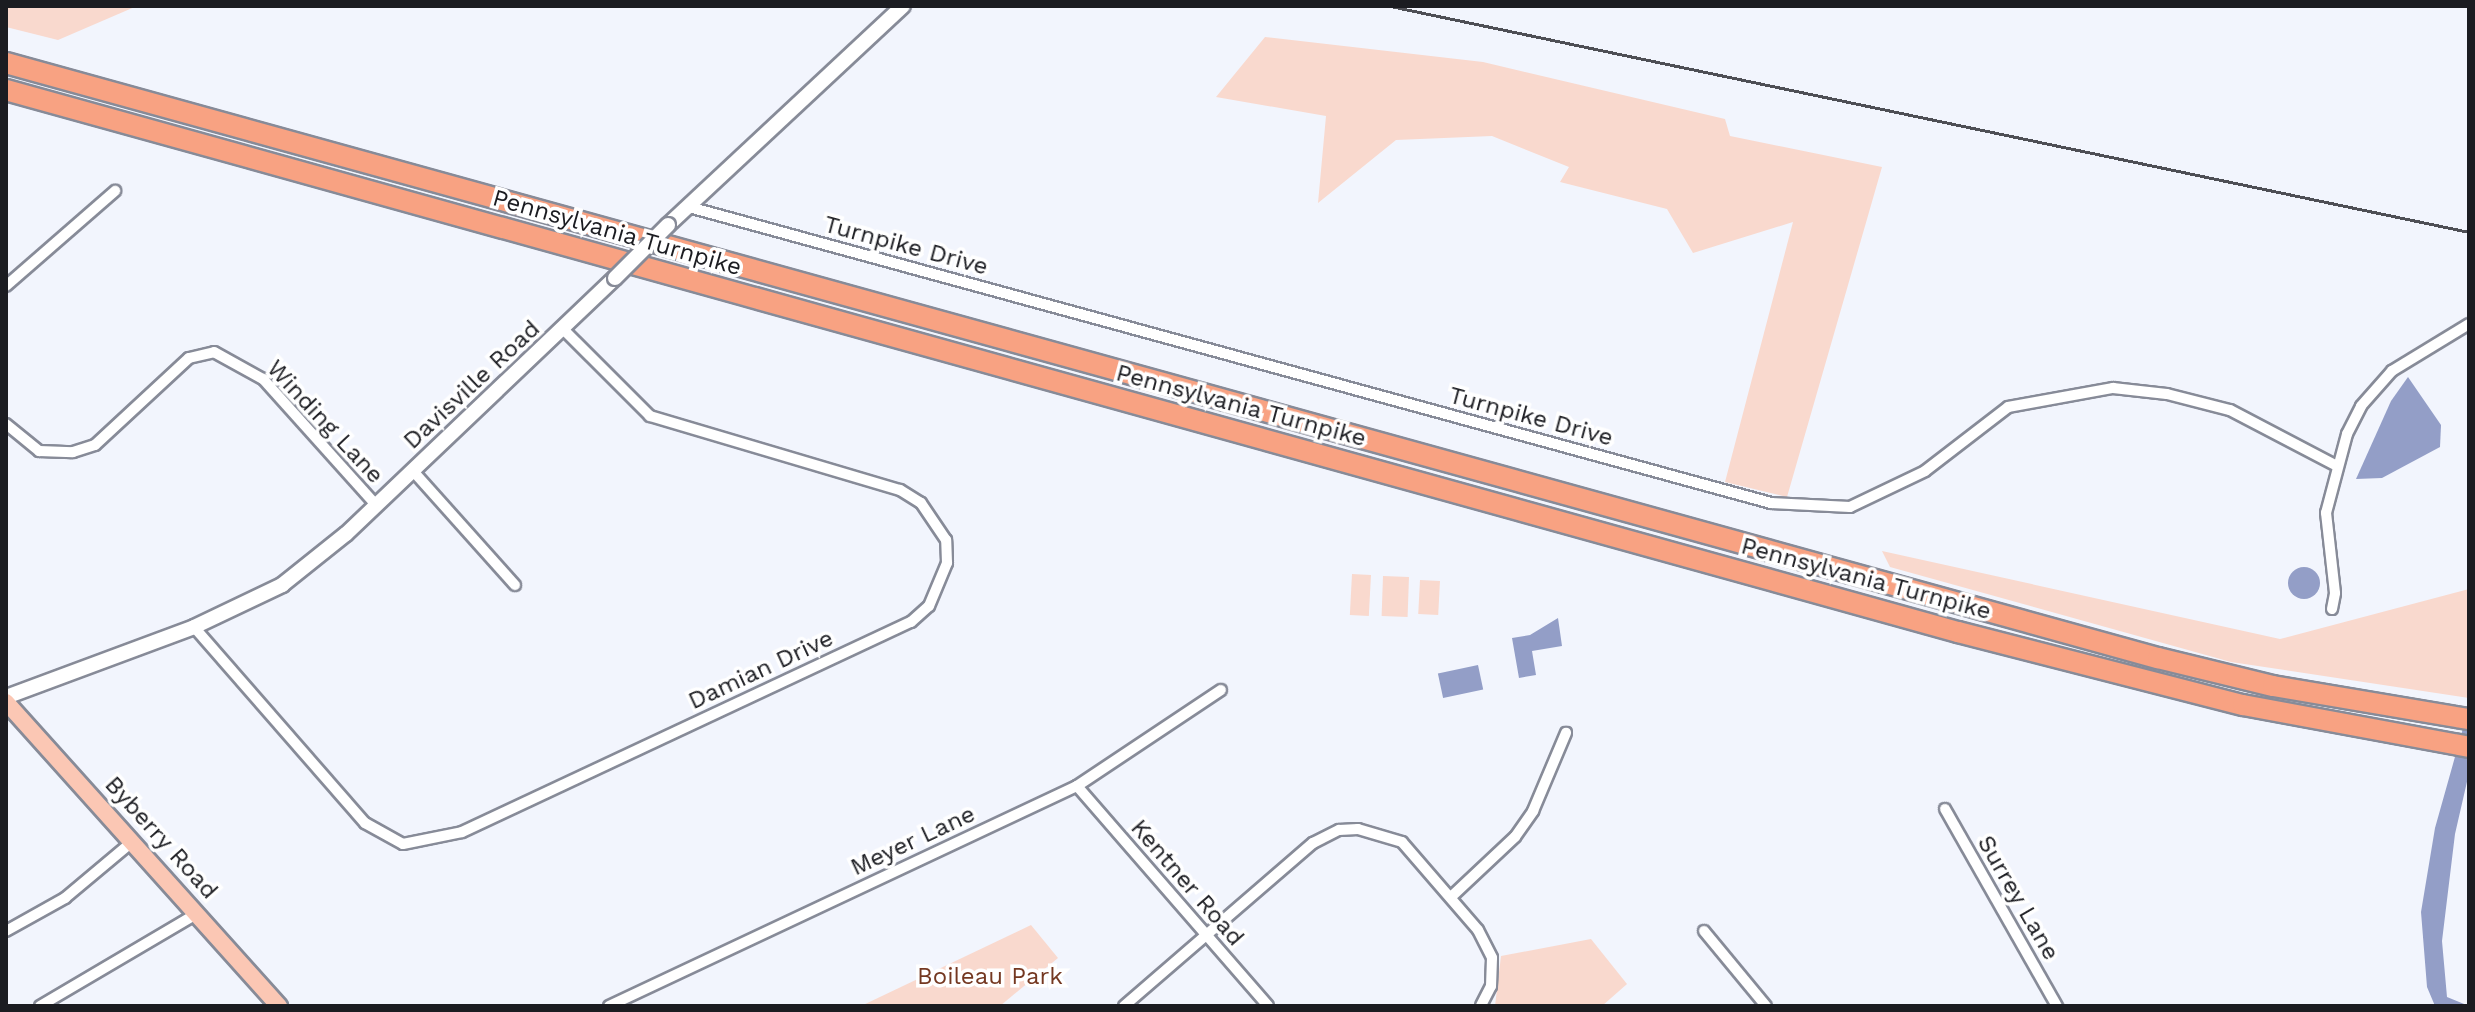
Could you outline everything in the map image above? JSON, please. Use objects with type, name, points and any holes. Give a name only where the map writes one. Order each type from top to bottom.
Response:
[{"type":"highway","name":"Pennsylvania Turnpike","points":[[6,63],[2158,658],[2273,686],[2469,719]]},
{"type":"highway","name":"Pennsylvania Turnpike","points":[[6,90],[1958,632],[2243,705],[2469,747]]},
{"type":"main road","name":"Byberry Road","points":[[6,700],[279,1006]]},
{"type":"street","name":"Davisville Road","points":[[6,700],[194,627],[282,585],[413,471],[668,225],[903,6]]},
{"type":"street","points":[[6,286],[115,191]]},
{"type":"street","name":"Turnpike Drive","points":[[689,207],[1771,503],[1850,507],[1925,471],[2008,407],[2113,388],[2167,394],[2230,410],[2337,466]]},
{"type":"street","points":[[2332,609],[2335,593],[2326,513],[2337,466],[2361,406],[2392,371],[2469,324]]},
{"type":"street","name":"Damian Drive","points":[[194,627],[365,823],[403,844],[462,832],[911,622],[929,606],[947,563],[946,540],[921,503],[900,490],[650,416],[563,329]]},
{"type":"street","name":"Winding Lane","points":[[6,424],[39,451],[73,452],[95,445],[189,358],[214,352],[263,379],[376,505]]},
{"type":"street","points":[[413,471],[515,585]]},
{"type":"street","name":"Meyer Lane","points":[[609,1006],[1077,786],[1221,690]]},
{"type":"street","points":[[1451,897],[1515,837],[1533,811],[1566,733]]},
{"type":"street","name":"Kentner Road","points":[[1077,786],[1268,1006]]},
{"type":"street","name":"Surrey Lane","points":[[1945,809],[2057,1006]]},
{"type":"street","points":[[1124,1006],[1208,937],[1313,843],[1339,830],[1382,832],[1402,842],[1451,897],[1492,958],[1491,986],[1481,1006]]},
{"type":"street","points":[[6,931],[84,885],[132,842]]},
{"type":"street","points":[[40,1006],[196,914]]},
{"type":"street","points":[[1704,931],[1766,1006]]},
{"type":"green space","points":[[6,6],[137,6],[58,40],[6,27]]},
{"type":"green space","points":[[1265,37],[1483,62],[1725,119],[1730,136],[1882,167],[1787,497],[1725,482],[1793,222],[1693,253],[1667,209],[1560,182],[1569,167],[1492,136],[1396,140],[1318,203],[1326,116],[1216,97]]},
{"type":"green space","points":[[1882,551],[2280,639],[2469,589],[2469,698],[2231,662],[1890,567]]},
{"type":"green space","points":[[1352,574],[1371,575],[1369,616],[1350,615]]},
{"type":"green space","points":[[1383,576],[1409,577],[1408,617],[1382,616]]},
{"type":"green space","points":[[1420,580],[1440,581],[1438,615],[1418,614]]},
{"type":"green space","name":"Boileau Park","points":[[1031,925],[1058,958],[1000,1006],[861,1006]]},
{"type":"green space","points":[[1591,939],[1627,984],[1602,1006],[1495,1006],[1501,956]]},
{"type":"water","points":[[2408,377],[2441,425],[2440,447],[2382,478],[2356,479],[2391,401]]},
{"type":"water","points":[[2304,567],[2315,572],[2320,583],[2315,594],[2304,599],[2293,594],[2288,583],[2293,572]]},
{"type":"water","points":[[1558,618],[1562,646],[1532,651],[1536,675],[1519,678],[1512,638],[1530,635]]},
{"type":"water","points":[[1478,665],[1483,689],[1443,698],[1438,674]]},
{"type":"water","points":[[2469,707],[2469,773],[2455,834],[2442,941],[2447,997],[2469,1006],[2435,1006],[2427,987],[2421,912],[2435,828]]},
{"type":"railway","points":[[1390,6],[2469,232]]}]
